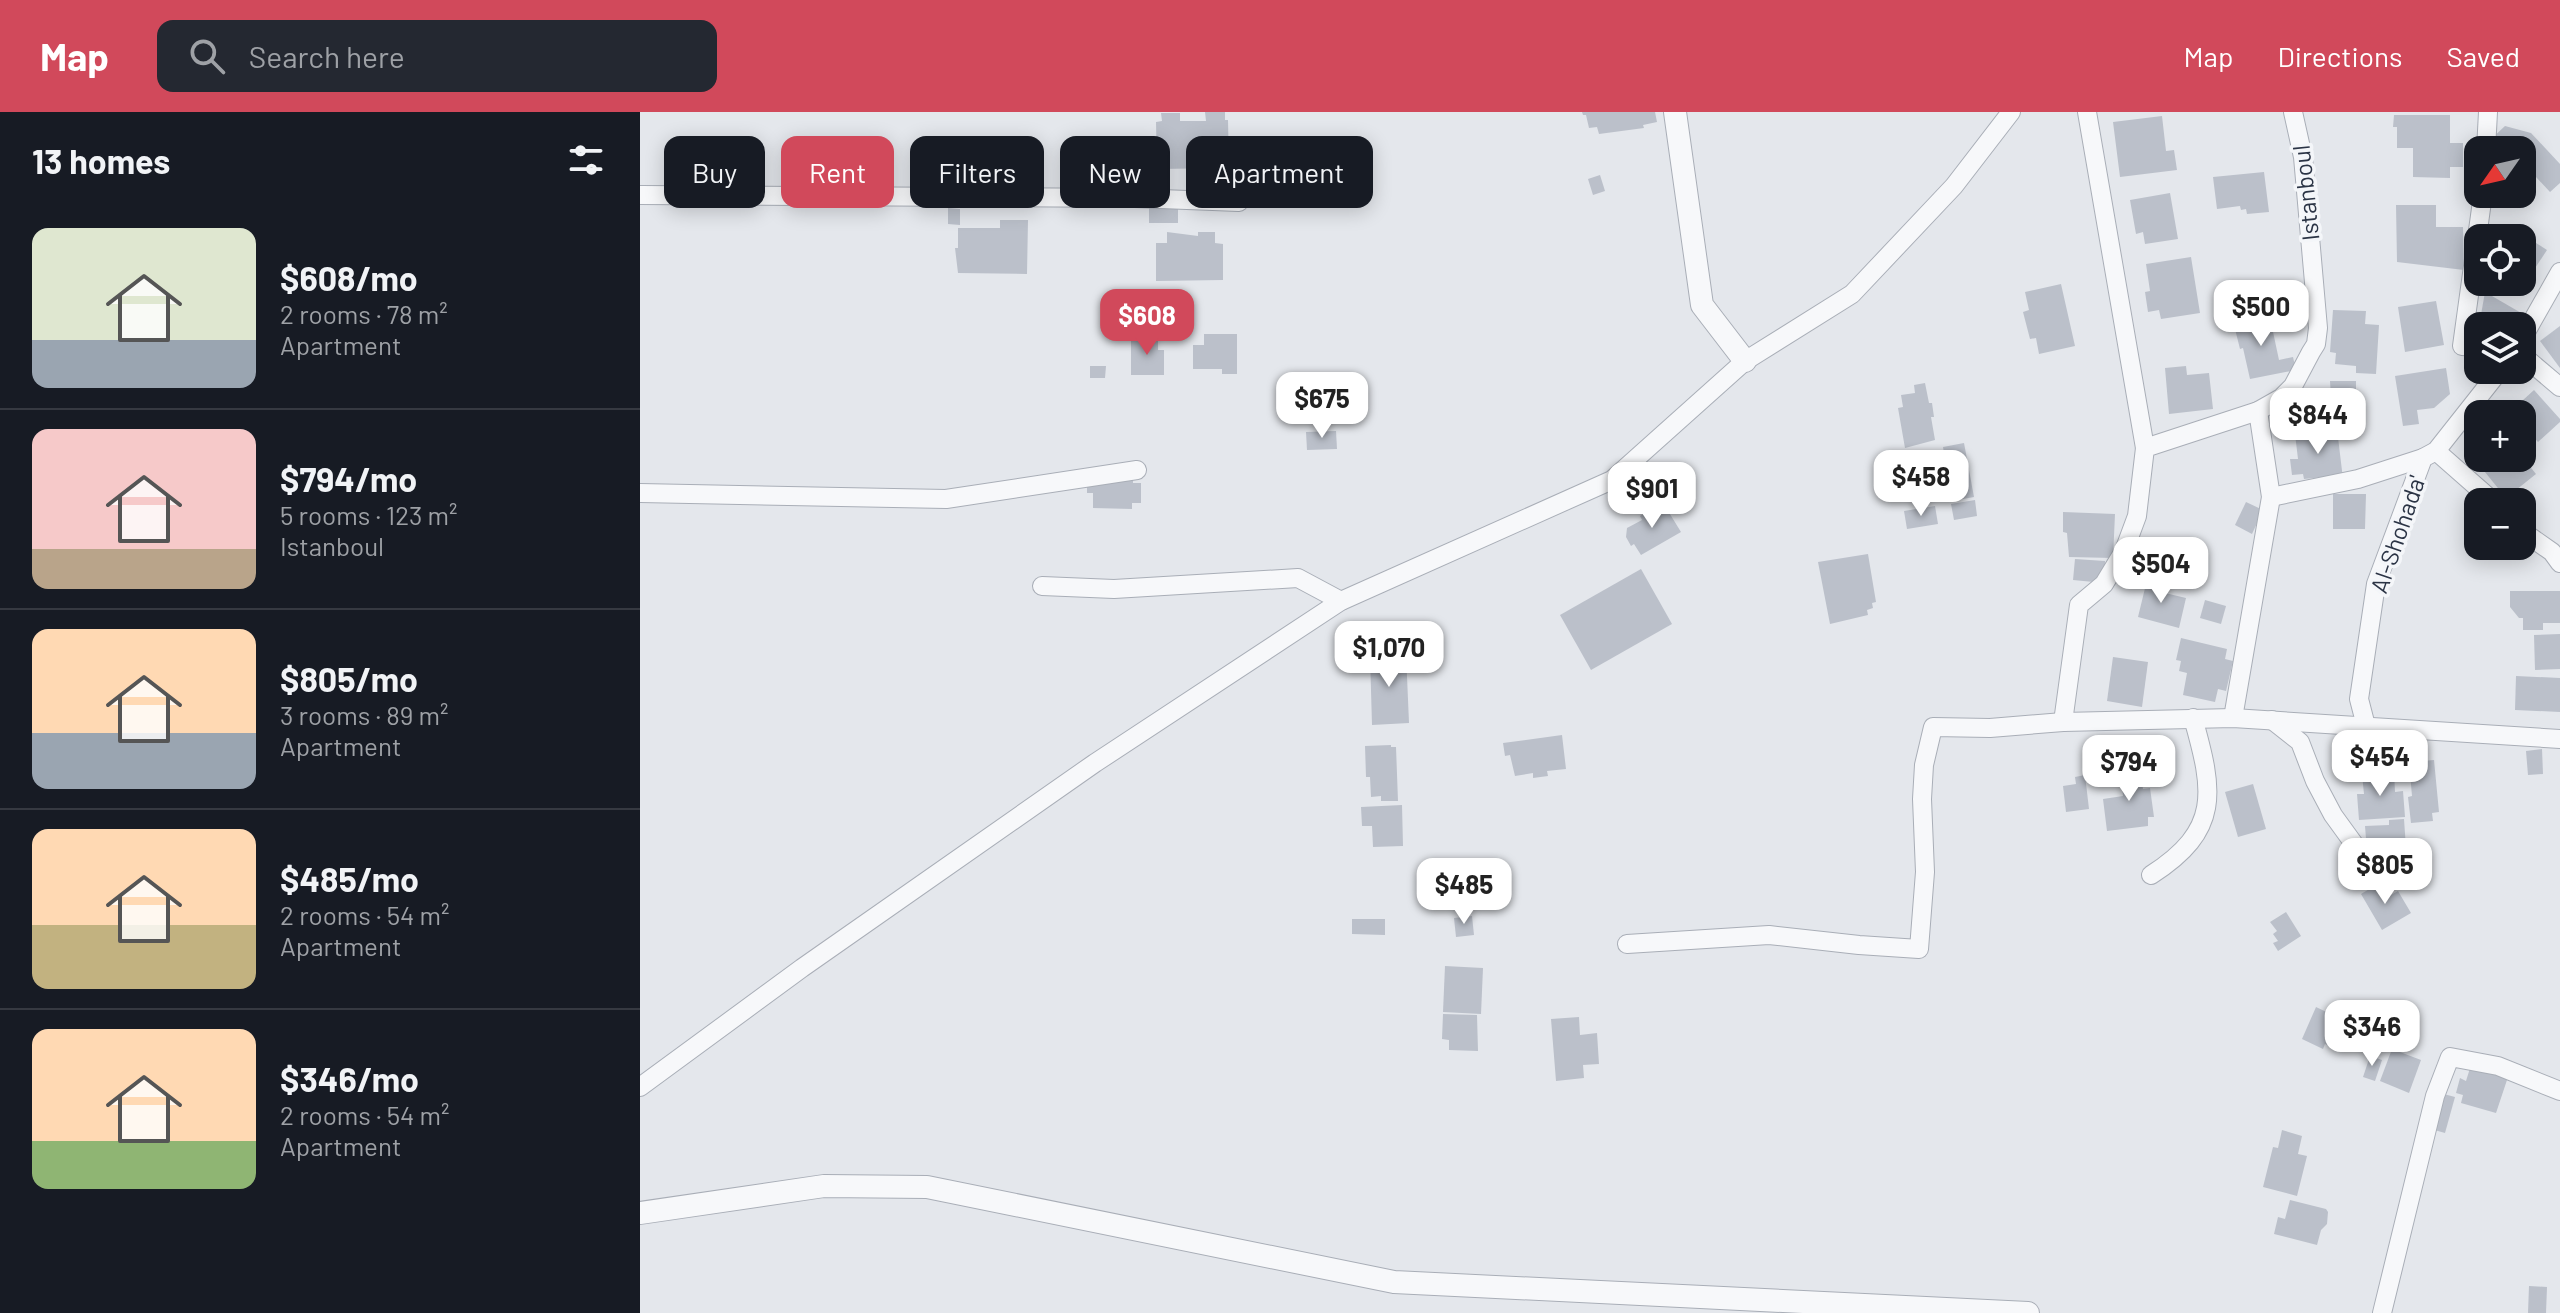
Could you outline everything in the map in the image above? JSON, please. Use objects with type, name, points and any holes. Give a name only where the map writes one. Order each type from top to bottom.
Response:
[{"type":"street","points":[[1675,112],[1702,305],[1745,361]]},
{"type":"street","points":[[640,1087],[802,968],[1095,763],[1341,601],[1612,480],[1745,361],[1852,294],[1954,186],[2011,112]]},
{"type":"street","points":[[2063,722],[2079,605],[2104,584],[2124,551],[2137,516],[2145,448],[2087,112]]},
{"type":"street","name":"Istanboul","points":[[2145,448],[2258,411],[2281,398],[2293,386],[2316,344],[2318,335],[2303,157],[2293,112]]},
{"type":"street","points":[[2487,136],[2488,112]]},
{"type":"street","points":[[640,195],[1186,200]]},
{"type":"street","points":[[2467,312],[2481,208]]},
{"type":"street","points":[[2536,314],[2560,272]]},
{"type":"street","points":[[2536,367],[2560,387]]},
{"type":"street","name":"Al-Shohada'","points":[[2366,726],[2359,699],[2376,584],[2430,454],[2488,384]]},
{"type":"street","points":[[2233,718],[2271,497],[2258,411]]},
{"type":"street","points":[[2271,497],[2358,479],[2430,454],[2475,488]]},
{"type":"street","points":[[640,493],[946,499],[1137,470]]},
{"type":"street","points":[[2536,541],[2552,552],[2560,563]]},
{"type":"street","points":[[1042,586],[1114,589],[1298,578],[1341,601]]},
{"type":"street","points":[[2151,875],[2169,863],[2195,838],[2208,808],[2204,754],[2193,718]]},
{"type":"street","points":[[1627,944],[1769,935],[1919,949],[1925,872],[1924,765],[1933,727],[1990,728],[2063,722],[2233,718],[2560,739]]},
{"type":"street","points":[[2272,720],[2300,742],[2333,815],[2362,855]]},
{"type":"street","points":[[2382,1313],[2427,1126],[2450,1057],[2498,1066],[2560,1091]]},
{"type":"street","points":[[640,1213],[824,1186],[927,1187],[1394,1282],[2028,1313]]},
{"type":"building","points":[[1205,112],[1225,112],[1228,136],[1186,136],[1186,169],[1170,169],[1170,136],[1156,136],[1156,122],[1162,121],[1161,113],[1180,113],[1180,121],[1206,121]]},
{"type":"building","points":[[1582,112],[1655,112],[1657,122],[1643,125],[1644,128],[1599,134],[1597,127],[1589,128],[1586,115]]},
{"type":"building","points":[[2394,115],[2450,115],[2450,143],[2463,143],[2463,167],[2450,167],[2450,178],[2413,177],[2413,148],[2397,148]]},
{"type":"building","points":[[2162,116],[2166,151],[2174,150],[2177,170],[2120,177],[2113,122]]},
{"type":"building","points":[[2505,126],[2534,136],[2494,136]]},
{"type":"building","points":[[2536,138],[2560,164],[2560,183],[2550,192],[2536,177]]},
{"type":"building","points":[[2264,172],[2269,212],[2247,214],[2246,209],[2241,210],[2240,206],[2217,209],[2213,177]]},
{"type":"building","points":[[1600,175],[1605,191],[1593,195],[1588,179]]},
{"type":"building","points":[[2170,193],[2178,239],[2145,244],[2143,232],[2136,234],[2130,200]]},
{"type":"building","points":[[1170,205],[1178,205],[1178,223],[1149,223],[1149,208],[1170,208]]},
{"type":"building","points":[[2396,205],[2436,205],[2436,227],[2463,227],[2464,270],[2397,262]]},
{"type":"building","points":[[948,208],[960,209],[960,225],[948,224]]},
{"type":"building","points":[[1000,220],[1028,220],[1027,274],[958,273],[955,248],[958,248],[958,228],[1000,228]]},
{"type":"building","points":[[1167,232],[1198,236],[1198,232],[1215,232],[1215,243],[1223,244],[1223,280],[1156,281],[1156,243],[1167,243]]},
{"type":"building","points":[[2536,243],[2547,250],[2536,267]]},
{"type":"building","points":[[2191,257],[2200,313],[2161,319],[2159,310],[2148,312],[2145,292],[2150,291],[2146,264]]},
{"type":"building","points":[[2061,284],[2075,346],[2039,354],[2036,338],[2030,339],[2023,312],[2029,310],[2025,292]]},
{"type":"building","points":[[2484,296],[2492,296],[2520,312],[2481,312]]},
{"type":"building","points":[[2436,301],[2444,345],[2405,352],[2398,307]]},
{"type":"building","points":[[2295,304],[2298,317],[2275,321],[2272,310]]},
{"type":"building","points":[[2333,310],[2366,311],[2365,324],[2379,325],[2376,374],[2356,373],[2356,366],[2335,364],[2336,353],[2330,352]]},
{"type":"building","points":[[2269,313],[2279,360],[2293,357],[2296,370],[2250,379],[2234,325],[2250,322],[2249,317]]},
{"type":"building","points":[[1138,325],[1157,325],[1157,335],[1138,335]]},
{"type":"building","points":[[2560,326],[2560,368],[2540,341]]},
{"type":"building","points":[[1204,334],[1237,334],[1237,374],[1222,374],[1222,369],[1193,369],[1193,345],[1204,345]]},
{"type":"building","points":[[1131,337],[1158,338],[1158,350],[1164,350],[1164,375],[1131,375]]},
{"type":"building","points":[[1090,366],[1106,366],[1105,378],[1090,378]]},
{"type":"building","points":[[2186,366],[2187,375],[2209,373],[2213,409],[2169,414],[2165,368]]},
{"type":"building","points":[[2446,368],[2450,394],[2434,408],[2417,410],[2419,424],[2403,426],[2395,376]]},
{"type":"building","points":[[2330,381],[2356,381],[2356,398],[2331,398]]},
{"type":"building","points":[[1925,383],[1929,403],[1932,403],[1935,440],[1905,448],[1898,408],[1903,407],[1901,395],[1915,393],[1914,385]]},
{"type":"building","points":[[2534,390],[2560,419],[2538,442],[2536,400],[2523,400]]},
{"type":"building","points":[[2337,429],[2343,479],[2324,481],[2324,477],[2304,479],[2303,474],[2292,475],[2290,459],[2298,459],[2295,434]]},
{"type":"building","points":[[1336,431],[1337,449],[1307,450],[1306,432]]},
{"type":"building","points":[[1964,443],[1974,497],[1952,501],[1943,447]]},
{"type":"building","points":[[2485,472],[2536,474],[2518,488],[2498,488]]},
{"type":"building","points":[[1133,479],[1133,483],[1141,483],[1141,503],[1132,503],[1132,509],[1093,508],[1093,493],[1087,493],[1087,482]]},
{"type":"building","points":[[2333,494],[2366,494],[2365,529],[2333,529]]},
{"type":"building","points":[[1975,500],[1977,516],[1954,520],[1951,504]]},
{"type":"building","points":[[2246,502],[2263,510],[2252,534],[2235,525]]},
{"type":"building","points":[[1665,506],[1681,532],[1641,555],[1626,537],[1627,528],[1642,520],[1640,516],[1652,509],[1654,512]]},
{"type":"building","points":[[1935,506],[1938,524],[1907,529],[1904,511]]},
{"type":"building","points":[[2063,512],[2115,514],[2113,558],[2069,557],[2067,533],[2063,532]]},
{"type":"building","points":[[1868,554],[1876,602],[1872,603],[1873,608],[1867,610],[1868,615],[1830,624],[1818,562]]},
{"type":"building","points":[[2075,559],[2105,561],[2104,583],[2073,580]]},
{"type":"building","points":[[1641,569],[1672,624],[1591,670],[1560,615]]},
{"type":"building","points":[[2147,580],[2167,586],[2165,593],[2186,598],[2179,628],[2138,617]]},
{"type":"building","points":[[2510,591],[2560,591],[2560,623],[2543,623],[2543,630],[2523,630],[2523,618],[2519,618],[2510,607]]},
{"type":"building","points":[[2205,600],[2226,606],[2221,624],[2200,618]]},
{"type":"building","points":[[2560,634],[2560,669],[2535,670],[2534,635]]},
{"type":"building","points":[[2181,638],[2227,649],[2225,659],[2233,661],[2226,691],[2218,689],[2215,702],[2183,695],[2187,673],[2179,671],[2181,661],[2176,660]]},
{"type":"building","points":[[1406,653],[1409,723],[1372,725],[1370,655]]},
{"type":"building","points":[[2113,657],[2148,662],[2142,707],[2107,701]]},
{"type":"building","points":[[2516,676],[2560,678],[2560,712],[2515,710]]},
{"type":"building","points":[[1562,735],[1566,769],[1547,771],[1548,776],[1533,778],[1533,773],[1515,776],[1510,755],[1505,756],[1503,743]]},
{"type":"building","points":[[1365,746],[1396,747],[1398,801],[1381,801],[1381,796],[1371,797],[1370,777],[1366,777]]},
{"type":"building","points":[[2542,749],[2543,774],[2528,775],[2526,751]]},
{"type":"building","points":[[2434,760],[2439,812],[2432,813],[2433,821],[2411,823],[2409,762]]},
{"type":"building","points":[[2140,767],[2143,789],[2150,788],[2154,817],[2148,817],[2148,826],[2107,831],[2103,799],[2123,796],[2120,770]]},
{"type":"building","points":[[2394,771],[2395,792],[2403,791],[2405,817],[2359,820],[2357,794],[2364,794],[2362,774]]},
{"type":"building","points":[[2085,775],[2089,809],[2066,812],[2063,786],[2076,784],[2075,777]]},
{"type":"building","points":[[2253,784],[2266,829],[2238,837],[2225,792]]},
{"type":"building","points":[[1402,805],[1403,846],[1373,847],[1372,826],[1362,826],[1361,807]]},
{"type":"building","points":[[2404,819],[2406,848],[2367,851],[2365,826],[2389,825],[2389,820]]},
{"type":"building","points":[[2381,882],[2389,896],[2398,891],[2411,913],[2382,930],[2361,894]]},
{"type":"building","points":[[2286,912],[2301,936],[2278,951],[2273,943],[2278,941],[2273,934],[2277,931],[2270,922]]},
{"type":"building","points":[[1472,916],[1474,935],[1456,937],[1454,918]]},
{"type":"building","points":[[1352,919],[1385,919],[1385,935],[1352,934]]},
{"type":"building","points":[[1445,966],[1483,968],[1481,1014],[1443,1012]]},
{"type":"building","points":[[2316,1007],[2337,1017],[2334,1024],[2345,1029],[2337,1049],[2325,1044],[2323,1049],[2302,1039]]},
{"type":"building","points":[[1443,1014],[1477,1015],[1478,1051],[1449,1050],[1449,1040],[1442,1039]]},
{"type":"building","points":[[1579,1017],[1580,1035],[1597,1033],[1599,1064],[1583,1065],[1584,1078],[1556,1081],[1551,1019]]},
{"type":"building","points":[[2392,1049],[2421,1060],[2409,1093],[2380,1081]]},
{"type":"building","points":[[2370,1056],[2382,1060],[2375,1081],[2363,1077]]},
{"type":"building","points":[[2471,1065],[2508,1077],[2496,1113],[2461,1103],[2463,1095],[2456,1093],[2460,1078],[2466,1081]]},
{"type":"building","points":[[2440,1093],[2455,1097],[2445,1133],[2431,1129]]},
{"type":"building","points":[[2282,1130],[2302,1136],[2298,1154],[2307,1156],[2297,1196],[2263,1187],[2273,1147],[2278,1148]]},
{"type":"building","points":[[2290,1200],[2328,1212],[2327,1224],[2321,1230],[2317,1245],[2274,1234],[2278,1217],[2285,1219]]},
{"type":"building","points":[[2529,1286],[2547,1287],[2546,1313],[2528,1313]]}]
